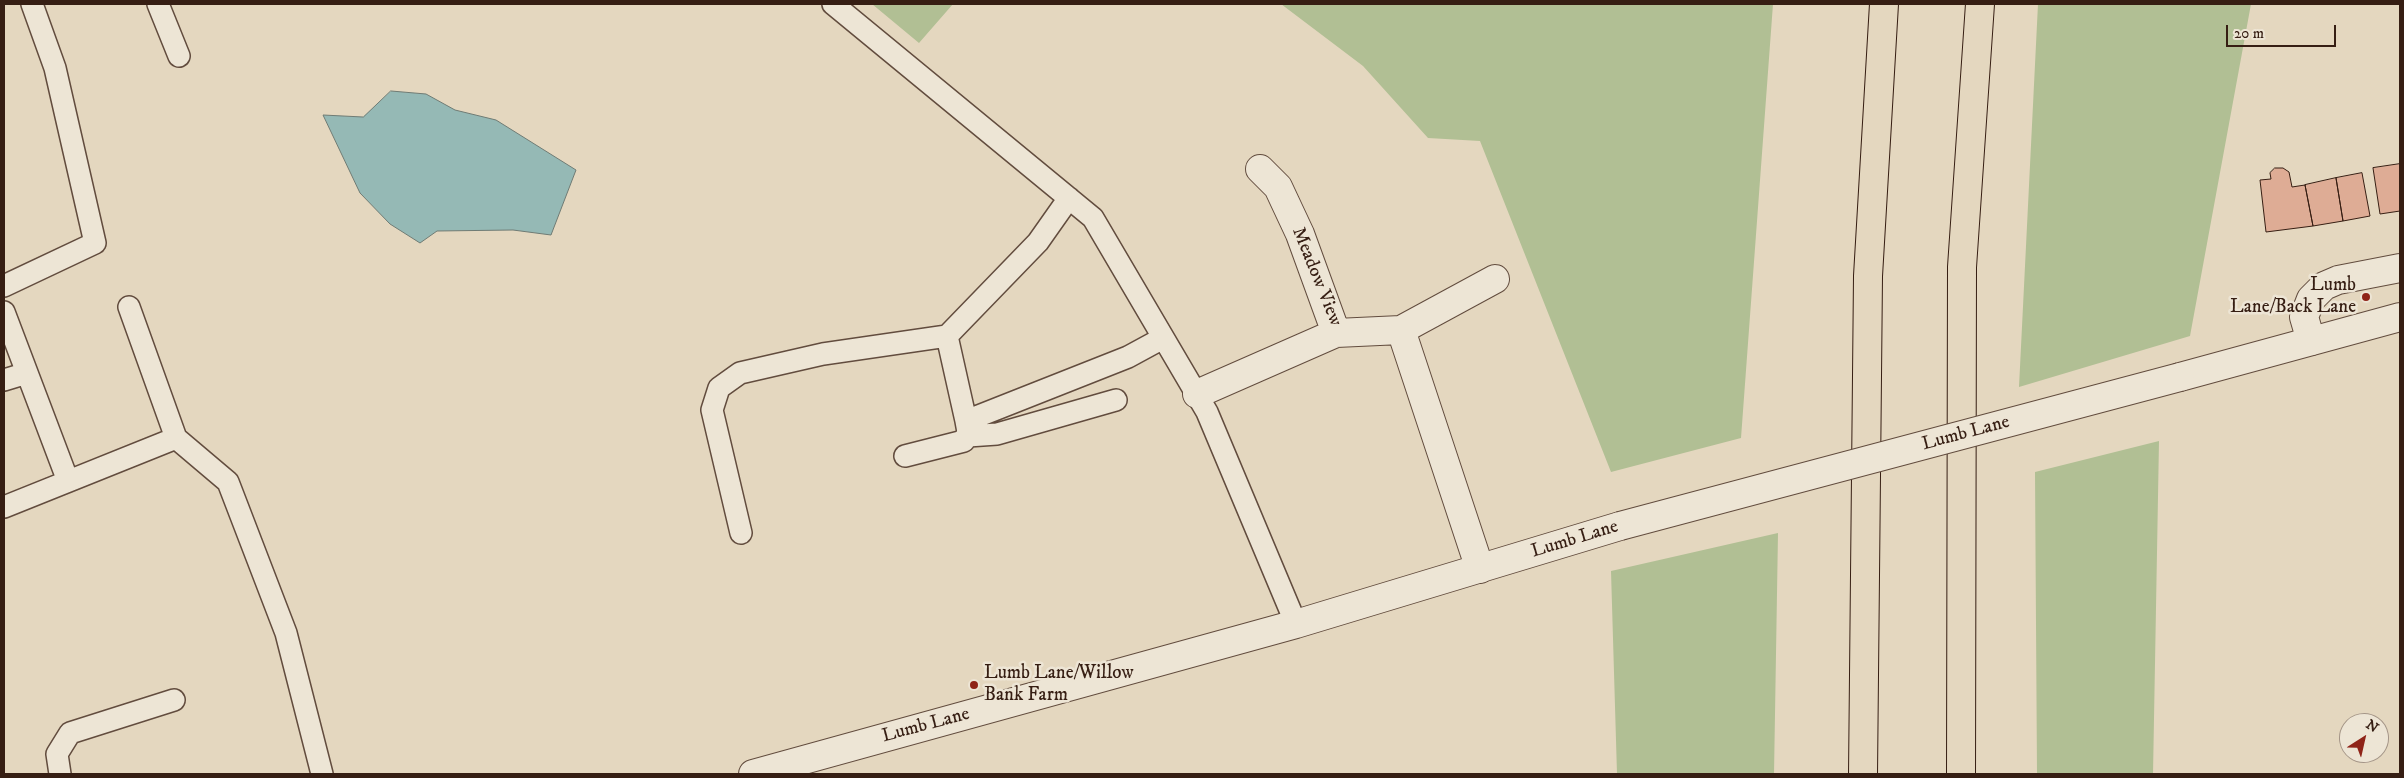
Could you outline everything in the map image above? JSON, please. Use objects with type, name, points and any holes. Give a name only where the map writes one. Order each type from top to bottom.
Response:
[{"type":"highway","points":[[1863,774],[1868,276],[1884,4]]},
{"type":"highway","points":[[1961,774],[1962,267],[1980,4]]},
{"type":"street","name":"Meadow View","points":[[1260,169],[1278,187],[1300,234],[1336,334],[1401,330],[1495,279]]},
{"type":"street","points":[[2310,341],[2304,317],[2311,299],[2324,286],[2338,280],[2400,268]]},
{"type":"street","name":"Lumb Lane","points":[[753,774],[1296,624],[1620,526],[2400,317]]},
{"type":"street","points":[[1401,330],[1480,568]]},
{"type":"street","points":[[1197,394],[1336,334]]},
{"type":"lane","points":[[4,286],[95,243],[55,68],[32,4]]},
{"type":"lane","points":[[158,4],[179,56]]},
{"type":"lane","points":[[833,4],[1093,218],[1207,412],[1296,624]]},
{"type":"lane","points":[[741,533],[712,410],[719,388],[740,373],[814,356],[947,336],[1038,242],[1069,198]]},
{"type":"lane","points":[[129,307],[176,438],[228,482],[286,633],[322,774]]},
{"type":"lane","points":[[4,312],[68,481]]},
{"type":"lane","points":[[905,456],[961,442],[967,429],[947,336]]},
{"type":"lane","points":[[967,429],[1128,356],[1163,338]]},
{"type":"lane","points":[[4,380],[26,373]]},
{"type":"lane","points":[[967,429],[997,434],[1116,400]]},
{"type":"lane","points":[[4,507],[176,438]]},
{"type":"lane","points":[[60,774],[57,754],[70,733],[174,700]]},
{"type":"green space","points":[[872,4],[953,4],[919,43]]},
{"type":"green space","points":[[1281,4],[1773,4],[1741,438],[1611,472],[1480,141],[1428,138],[1363,66]]},
{"type":"green space","points":[[2038,4],[2251,4],[2190,336],[2019,387]]},
{"type":"green space","points":[[2159,441],[2153,774],[2037,774],[2035,472]]},
{"type":"green space","points":[[1778,533],[1774,774],[1617,774],[1611,571]]},
{"type":"water","points":[[391,91],[426,94],[455,110],[496,120],[576,170],[551,235],[513,230],[437,231],[420,243],[390,224],[360,193],[323,115],[363,117]]},
{"type":"building","points":[[2400,164],[2400,211],[2380,214],[2373,168]]},
{"type":"building","points":[[2275,168],[2283,168],[2289,172],[2292,187],[2305,185],[2313,226],[2266,232],[2260,180],[2271,179],[2270,173]]},
{"type":"building","points":[[2362,173],[2370,216],[2343,221],[2336,178]]},
{"type":"building","points":[[2336,178],[2343,221],[2313,226],[2305,185]]},
{"type":"place","name":"Lumb Lane/Back Lane","points":[[2366,297]]},
{"type":"place","name":"Lumb Lane/Willow Bank Farm","points":[[974,685]]}]
